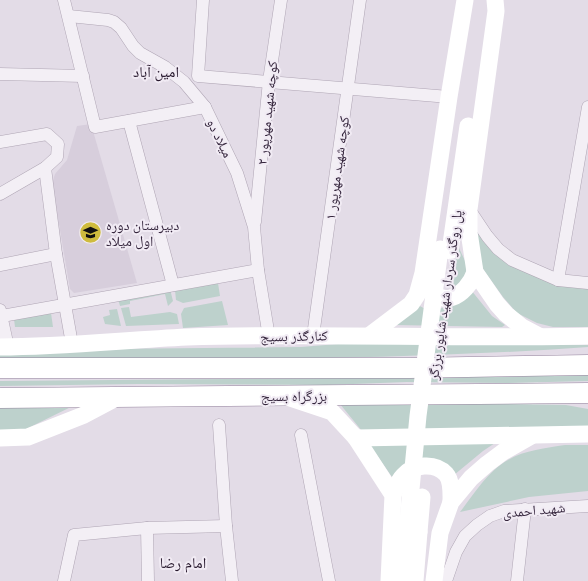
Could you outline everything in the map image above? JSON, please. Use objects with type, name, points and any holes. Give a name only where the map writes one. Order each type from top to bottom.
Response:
[{"type":"highway","name":"بزرگراه بسیج","points":[[0,368],[410,368],[583,364]]},
{"type":"highway","points":[[566,393],[588,399]]},
{"type":"highway","name":"بزرگراه بسیج","points":[[0,398],[588,393]]},
{"type":"main road","points":[[370,335],[411,304],[417,295],[424,273],[449,97],[480,4],[496,11],[469,209],[469,232],[475,272],[473,280],[463,293],[449,299],[435,294],[428,286],[424,273]]},
{"type":"main road","name":"پل روگذر سردار شهید شاپور برزگر","points":[[403,581],[413,532],[429,415],[445,250],[480,4]]},
{"type":"main road","points":[[475,272],[506,314],[522,327],[541,337]]},
{"type":"main road","name":"کنارگذر بسیج","points":[[4,347],[187,338],[269,336],[588,336]]},
{"type":"main road","points":[[0,438],[28,437],[84,415],[118,396]]},
{"type":"main road","points":[[284,396],[332,412],[356,438],[393,495]]},
{"type":"main road","points":[[356,438],[588,434]]},
{"type":"main road","points":[[434,581],[440,533],[452,502],[471,478],[486,464],[532,435]]},
{"type":"main road","points":[[389,581],[393,495],[398,482],[404,474],[421,466],[430,466],[438,469],[446,475],[451,488],[452,502]]},
{"type":"main road","name":"پل روگذر سردار شهید شاپور برزگر","points":[[413,532],[415,581]]},
{"type":"street","points":[[64,0],[95,127],[205,107]]},
{"type":"street","points":[[203,0],[198,76],[449,97]]},
{"type":"street","name":"کوچه شهید مهرپور ۲","points":[[254,227],[269,81],[281,0]]},
{"type":"street","name":"کوچه شهید مهرپور ۱","points":[[313,336],[360,0]]},
{"type":"street","name":"میلاد دو","points":[[69,16],[114,22],[121,28],[133,46],[140,53],[165,68],[184,82],[205,107],[237,173],[254,227],[258,270],[269,336]]},
{"type":"street","points":[[0,74],[83,76]]},
{"type":"street","points":[[558,280],[587,114]]},
{"type":"street","points":[[129,121],[173,285]]},
{"type":"street","points":[[0,142],[47,134],[58,144],[57,157],[45,168],[0,194]]},
{"type":"street","points":[[45,168],[56,254],[72,344]]},
{"type":"street","points":[[469,209],[487,236],[498,249],[512,260],[558,280],[588,283]]},
{"type":"street","points":[[0,265],[56,254]]},
{"type":"street","points":[[4,347],[1,312],[65,305],[258,270]]},
{"type":"street","points":[[219,425],[226,526],[232,581]]},
{"type":"street","points":[[301,435],[329,581]]},
{"type":"street","name":"شهید احمدی","points":[[446,581],[456,552],[465,536],[490,516],[504,511],[588,506]]},
{"type":"street","points":[[517,581],[525,509]]},
{"type":"street","points":[[64,581],[74,535],[147,528],[226,526]]},
{"type":"street","points":[[147,528],[148,581]]},
{"type":"shaded area","name":"دبیرستان دوره اول میلاد","points":[[91,124],[137,283],[74,293],[70,289],[52,183],[55,174],[67,160],[77,126]]},
{"type":"shaded area","points":[[472,223],[485,242],[588,288],[588,327],[553,327],[537,323],[517,313],[503,297],[483,269]]},
{"type":"shaded area","points":[[458,246],[467,265],[466,277],[451,290]]},
{"type":"shaded area","points":[[218,283],[220,296],[183,303],[176,300],[175,290]]},
{"type":"shaded area","points":[[170,289],[173,301],[168,306],[165,294],[130,301],[130,304],[120,306],[118,299]]},
{"type":"shaded area","points":[[471,290],[492,316],[505,325],[502,327],[396,325],[416,304],[431,310],[442,308]]},
{"type":"shaded area","points":[[222,301],[228,325],[183,328],[181,314],[184,308]]},
{"type":"shaded area","points":[[129,307],[131,317],[170,312],[177,314],[179,324],[126,326],[121,308]]},
{"type":"shaded area","points":[[117,309],[121,326],[105,324],[103,317],[110,315],[109,310]]},
{"type":"shaded area","points":[[51,313],[53,327],[15,327],[14,319]]},
{"type":"shaded area","points":[[387,340],[588,345],[588,347],[514,352],[368,357],[0,361],[0,350],[301,347]]},
{"type":"shaded area","points":[[588,375],[588,381],[508,383],[407,382],[327,385],[138,384],[0,386],[0,381]]},
{"type":"shaded area","points":[[0,403],[79,403],[20,432],[0,432]]},
{"type":"shaded area","points":[[454,403],[566,405],[588,409],[588,428],[362,431],[340,404]]},
{"type":"shaded area","points":[[495,443],[454,475],[429,460],[414,458],[400,468],[392,477],[369,444]]},
{"type":"shaded area","points":[[565,445],[588,445],[588,491],[529,497],[460,512],[494,470],[508,460],[543,448]]},
{"type":"place","name":"دبیرستان دوره اول میلاد","points":[[91,233]]},
{"type":"district","name":"امین آباد","points":[[156,71]]},
{"type":"district","name":"امام رضا","points":[[183,562]]}]
